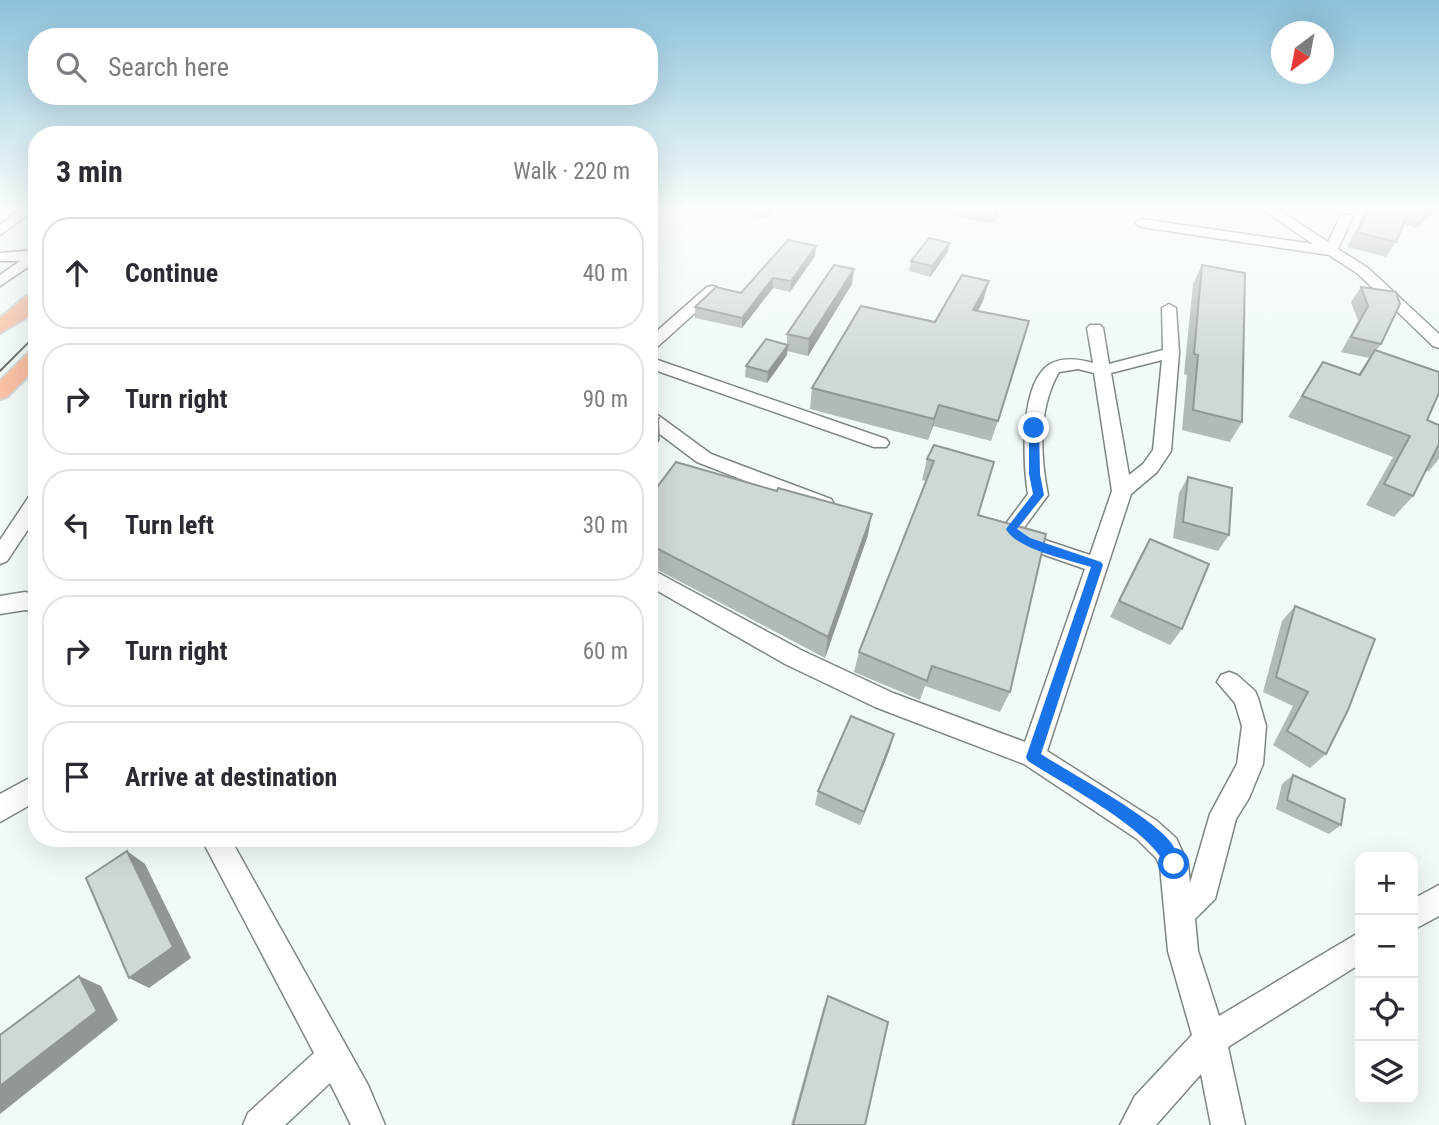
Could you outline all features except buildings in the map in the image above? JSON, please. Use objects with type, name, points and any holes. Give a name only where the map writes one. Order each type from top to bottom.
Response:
[{"type":"main road","points":[[0,327],[28,305]]},
{"type":"main road","points":[[0,393],[28,364]]},
{"type":"street","points":[[1344,260],[1363,271],[1439,344]]},
{"type":"street","points":[[0,282],[28,261]]},
{"type":"street","points":[[658,338],[712,290]]},
{"type":"street","points":[[1122,491],[1150,468],[1162,451],[1171,353],[1169,308]]},
{"type":"street","points":[[1033,757],[1122,491],[1095,328]]},
{"type":"street","points":[[1097,565],[1026,541],[1015,535],[1012,529],[1038,495],[1034,474],[1034,428],[1040,390],[1053,369],[1062,365],[1103,370],[1171,353]]},
{"type":"street","points":[[658,365],[880,443]]},
{"type":"street","points":[[658,424],[704,458],[842,510]]},
{"type":"street","points":[[0,556],[28,514]]},
{"type":"street","points":[[658,581],[793,657],[884,700],[1033,757],[1147,830],[1166,848],[1174,864],[1183,951],[1209,1040],[1228,1125]]},
{"type":"street","points":[[0,605],[28,602]]},
{"type":"street","points":[[1179,914],[1205,889],[1224,814],[1240,789],[1250,764],[1254,726],[1246,698],[1229,682]]},
{"type":"street","points":[[0,809],[28,792]]},
{"type":"street","points":[[220,847],[368,1125]]},
{"type":"street","points":[[1418,912],[1439,900]]},
{"type":"street","points":[[1137,1125],[1147,1108],[1209,1040],[1355,950]]},
{"type":"street","points":[[260,1125],[334,1057]]},
{"type":"tram line","points":[[0,371],[28,343]]},
{"type":"route","points":[[1034,428],[1034,474],[1039,489],[1038,495],[1012,529],[1015,535],[1026,541],[1097,565],[1033,757],[1147,830],[1166,848],[1174,864]]}]
